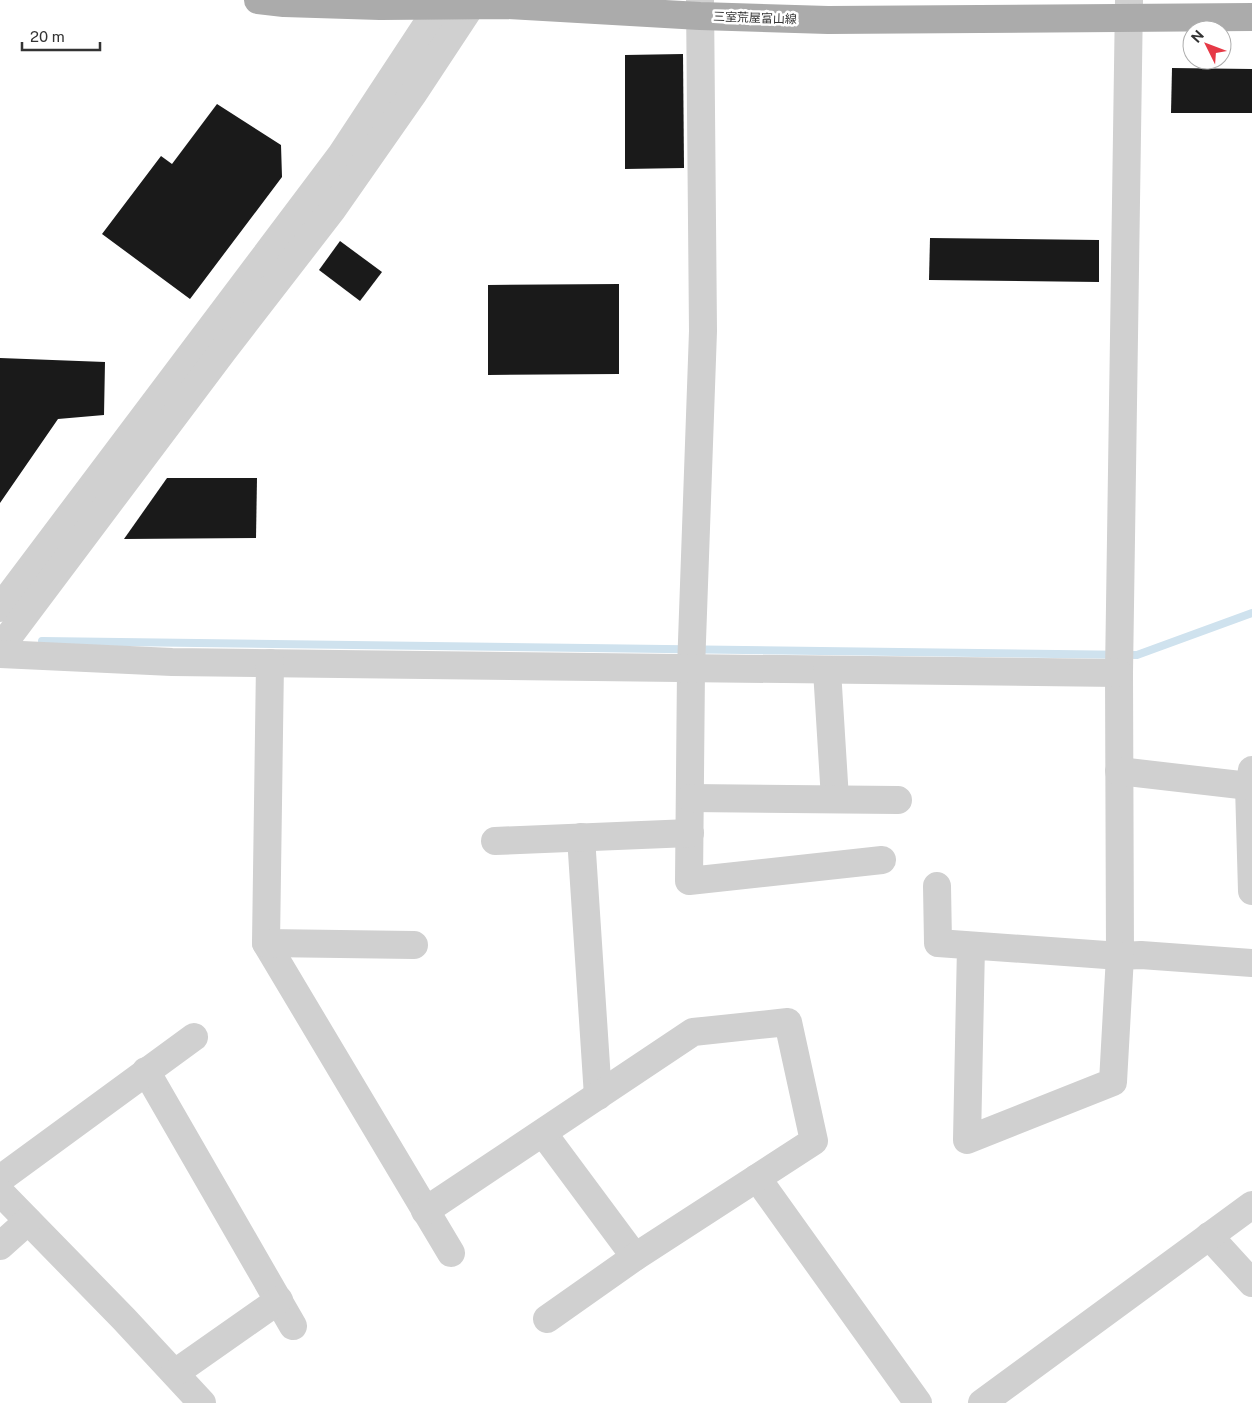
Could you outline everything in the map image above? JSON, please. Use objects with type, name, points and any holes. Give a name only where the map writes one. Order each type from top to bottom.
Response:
[{"type":"main road","name":"三室荒屋富山線","points":[[276,1],[380,6],[474,2],[507,5],[700,8],[828,20],[1129,9],[1252,17]]},
{"type":"street","points":[[0,648],[223,351],[332,210],[474,2]]},
{"type":"street","points":[[0,608],[341,155],[442,3]]},
{"type":"street","points":[[700,8],[703,331],[691,669],[689,881],[882,860]]},
{"type":"street","points":[[971,946],[966,1140],[1113,1082],[1120,956],[1119,673],[1129,9]]},
{"type":"street","points":[[0,654],[172,662],[1119,673]]},
{"type":"street","points":[[270,663],[266,943],[451,1253]]},
{"type":"street","points":[[827,670],[835,800]]},
{"type":"street","points":[[1120,770],[1250,778],[1252,891]]},
{"type":"street","points":[[690,798],[898,800]]},
{"type":"street","points":[[495,840],[690,833]]},
{"type":"street","points":[[581,837],[598,1096]]},
{"type":"street","points":[[937,886],[938,944],[1252,963]]},
{"type":"street","points":[[266,943],[414,945]]},
{"type":"street","points":[[425,1211],[694,1032],[788,1022],[814,1141],[635,1257],[547,1318]]},
{"type":"street","points":[[0,1179],[194,1037]]},
{"type":"street","points":[[146,1072],[293,1326]]},
{"type":"street","points":[[542,1133],[635,1257]]},
{"type":"street","points":[[756,1178],[918,1403]]},
{"type":"street","points":[[0,1192],[202,1403]]},
{"type":"street","points":[[982,1403],[1252,1205]]},
{"type":"street","points":[[0,1246],[28,1221]]},
{"type":"street","points":[[1209,1236],[1252,1284]]},
{"type":"street","points":[[175,1373],[279,1300]]},
{"type":"building","points":[[683,54],[684,168],[625,169],[625,55]]},
{"type":"building","points":[[1172,68],[1182,68],[1182,70],[1252,69],[1252,113],[1171,113]]},
{"type":"building","points":[[217,104],[281,145],[282,177],[190,299],[102,234],[161,156],[172,164]]},
{"type":"building","points":[[930,238],[1099,240],[1099,282],[929,280]]},
{"type":"building","points":[[340,241],[382,272],[360,301],[319,270]]},
{"type":"building","points":[[619,284],[619,374],[488,375],[488,285]]},
{"type":"building","points":[[0,358],[105,362],[104,415],[58,419],[0,503]]},
{"type":"building","points":[[167,478],[257,478],[256,538],[124,539]]},
{"type":"waterway","points":[[42,641],[1137,655],[1252,613]]}]
